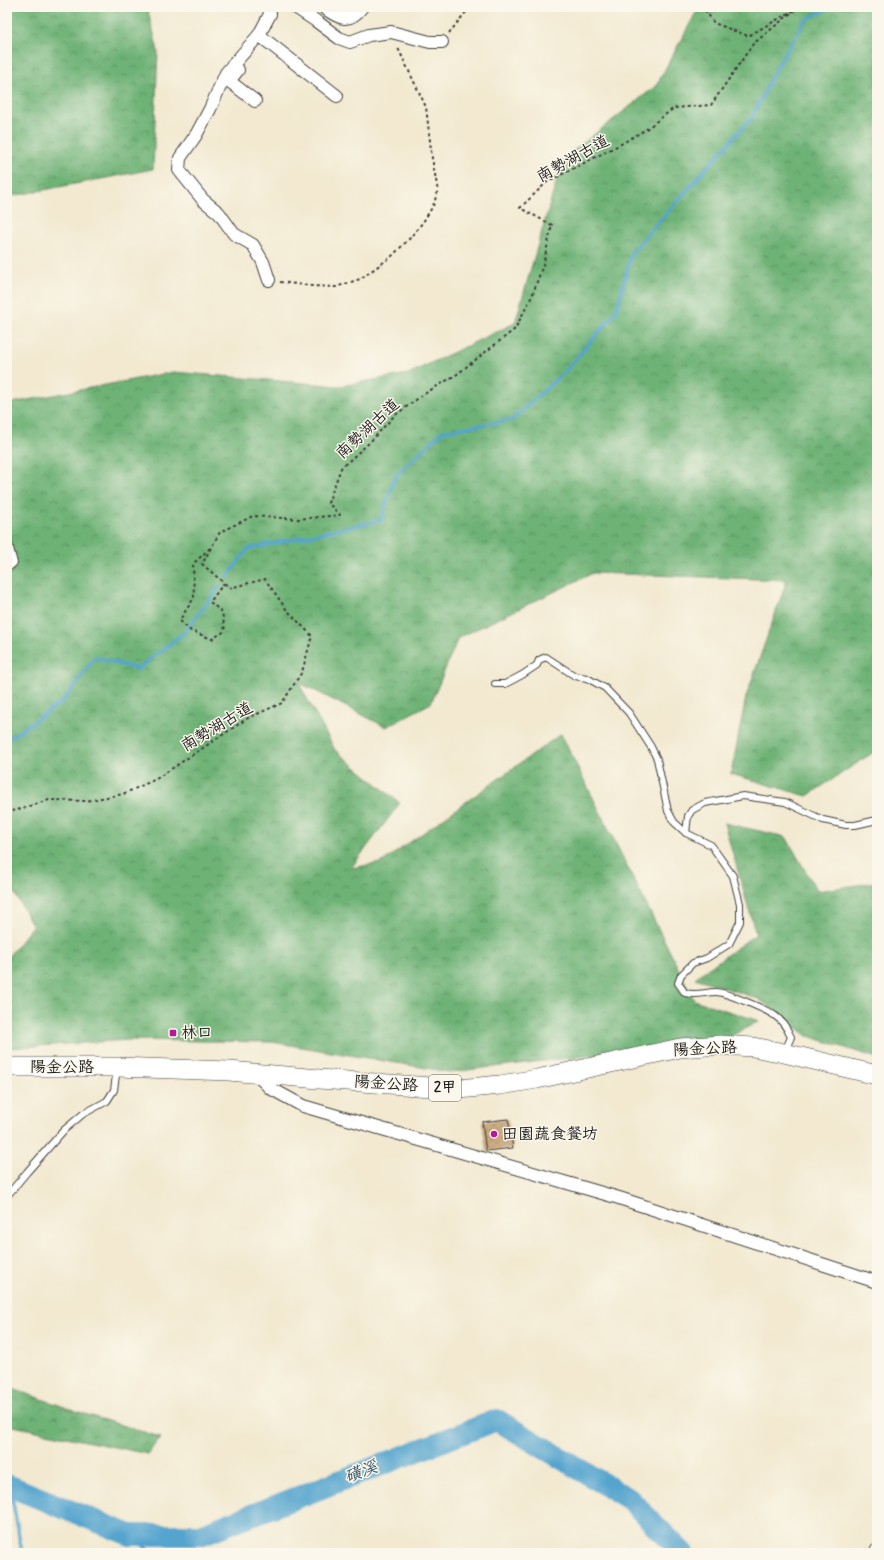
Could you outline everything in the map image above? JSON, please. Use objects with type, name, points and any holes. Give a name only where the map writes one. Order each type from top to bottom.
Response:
[{"type":"main road","name":"陽金公路","points":[[7,1068],[117,1067],[228,1071],[459,1089],[500,1085],[537,1079],[680,1048],[720,1045],[753,1047],[877,1075]]},
{"type":"street","points":[[268,7],[270,14],[259,35],[226,73],[210,109],[196,135],[180,158],[179,170],[203,200],[219,213],[234,234],[253,245],[264,262],[269,280]]},
{"type":"street","points":[[295,7],[338,38],[350,42],[369,35],[391,32],[430,42],[442,42]]},
{"type":"street","points":[[323,7],[337,17],[350,18],[357,14],[362,7]]},
{"type":"street","points":[[259,35],[337,96]]},
{"type":"street","points":[[246,51],[240,67],[229,81],[254,101]]},
{"type":"street","points":[[255,1073],[270,1088],[303,1106],[619,1198],[877,1282]]},
{"type":"street","points":[[876,1553],[877,1549]]},
{"type":"lane","points":[[7,537],[14,563],[7,569]]},
{"type":"lane","points":[[494,684],[505,684],[522,675],[537,665],[539,660],[546,657],[575,676],[587,678],[605,688],[629,713],[657,759],[661,772],[668,811],[674,822],[686,833],[711,845],[733,876],[740,904],[740,922],[729,944],[707,958],[693,963],[681,975],[678,983],[685,993],[699,995],[717,992],[755,1005],[774,1015],[787,1028],[791,1037],[784,1053]]},
{"type":"lane","points":[[686,833],[688,816],[692,810],[705,803],[743,796],[785,802],[823,820],[846,825],[855,825],[877,820]]},
{"type":"lane","points":[[7,1196],[64,1130],[83,1114],[106,1101],[114,1090],[117,1067]]},
{"type":"path","points":[[442,42],[466,12],[466,7]]},
{"type":"path","name":"南勢湖古道","points":[[7,807],[14,811],[50,800],[86,801],[123,794],[156,779],[248,718],[282,703],[302,672],[312,636],[286,609],[265,579],[230,588],[202,564],[220,532],[253,516],[298,519],[340,515],[328,503],[341,468],[369,443],[394,416],[424,394],[456,375],[515,329],[532,296],[543,265],[552,225],[520,208],[547,182],[621,144],[645,130],[674,108],[711,105],[753,44],[796,9],[748,36],[714,23],[703,7]]},
{"type":"path","points":[[269,280],[312,286],[336,287],[360,279],[391,257],[410,238],[423,222],[433,206],[438,191],[432,158],[426,107],[391,32]]},
{"type":"path","points":[[211,547],[193,564],[194,598],[181,618],[181,622],[191,631],[212,639],[225,631],[222,612],[210,602],[224,583]]},
{"type":"green space","points":[[7,7],[147,7],[158,51],[153,169],[7,197]]},
{"type":"green space","points":[[699,7],[877,7],[877,750],[807,796],[731,774],[746,697],[787,580],[593,573],[458,638],[431,703],[386,727],[298,682],[335,750],[400,803],[351,868],[381,863],[561,734],[694,1000],[759,1021],[724,1040],[450,1072],[272,1042],[129,1040],[7,1048],[7,958],[33,926],[11,887],[7,888],[7,404],[173,372],[340,386],[408,374],[515,323],[563,159],[656,86]]},
{"type":"green space","points":[[724,823],[786,837],[817,891],[877,882],[877,1058],[808,1036],[759,999],[695,978],[756,934]]},
{"type":"green space","points":[[7,1387],[85,1414],[160,1437],[148,1454],[7,1426]]},
{"type":"building","points":[[508,1119],[513,1148],[486,1151],[482,1122]]},
{"type":"waterway","points":[[227,577],[248,549],[381,520],[395,476],[443,431],[512,420],[566,370],[616,312],[632,252],[753,116],[775,70],[805,20],[831,7]]},
{"type":"waterway","points":[[7,740],[63,701],[95,657],[138,669],[185,632],[219,587]]},
{"type":"waterway","name":"磺溪","points":[[7,1485],[130,1535],[200,1535],[497,1420],[629,1499],[683,1553]]},
{"type":"waterway","points":[[10,1486],[22,1553]]},
{"type":"waterway","points":[[130,1535],[153,1553]]},
{"type":"place","name":"林口","points":[[173,1033]]},
{"type":"place","name":"田園蔬食餐坊","points":[[494,1134]]}]
